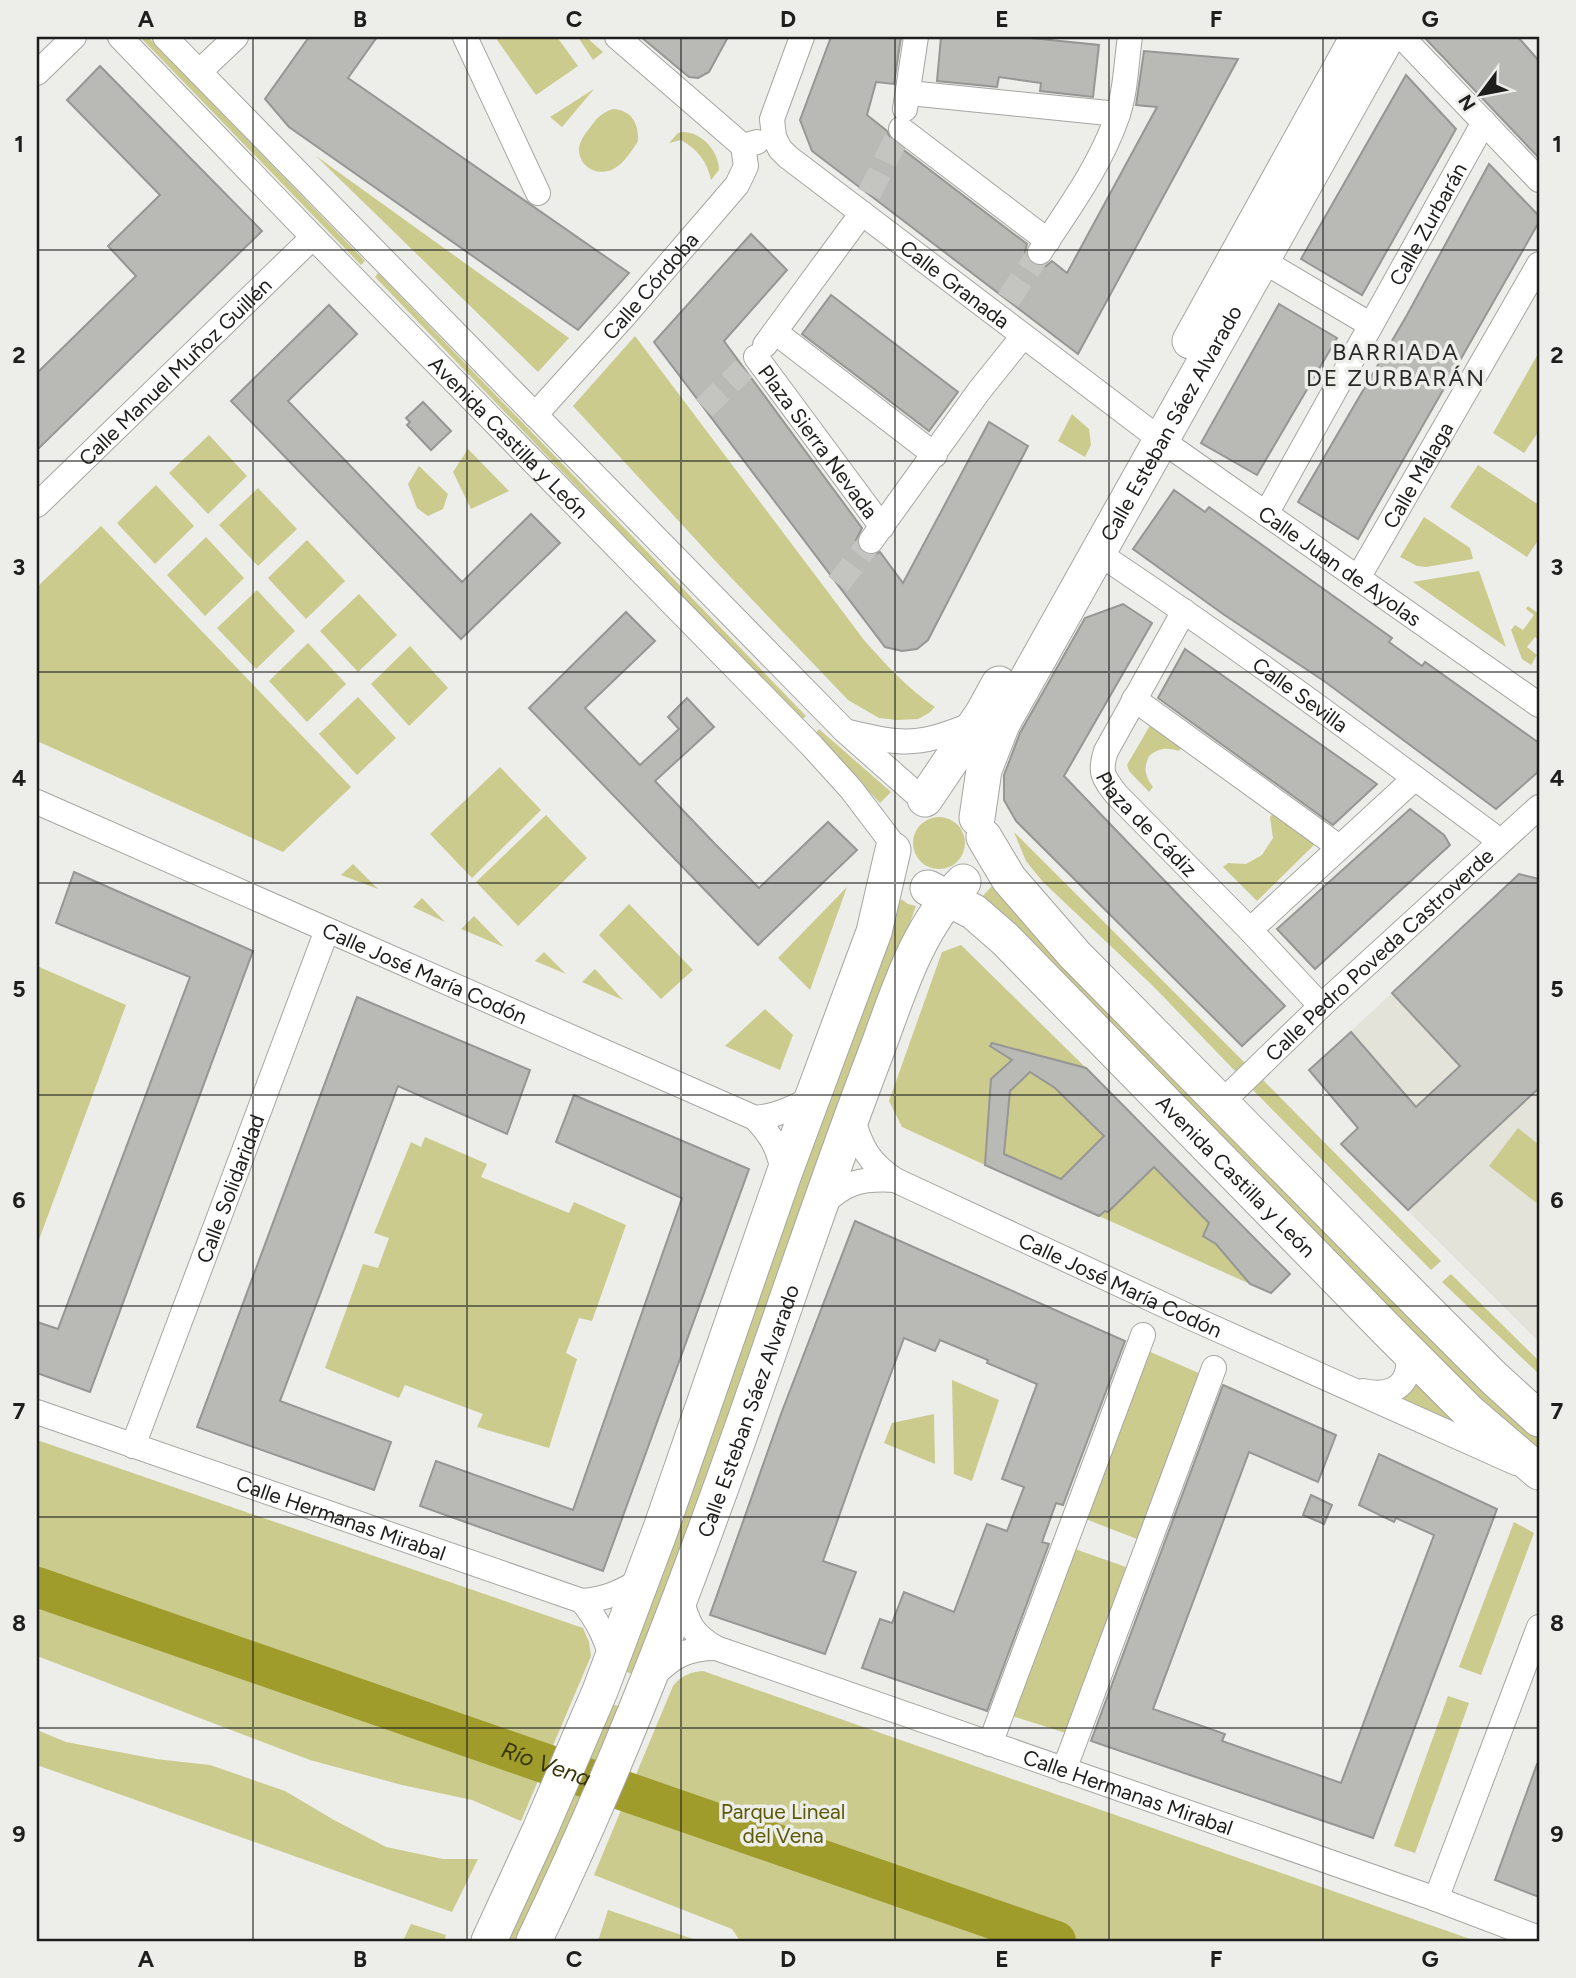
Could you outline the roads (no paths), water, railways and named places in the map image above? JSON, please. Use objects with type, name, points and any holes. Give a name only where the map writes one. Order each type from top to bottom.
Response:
[{"type":"main road","name":"Calle Esteban Sáez Alvarado","points":[[981,828],[984,770],[1002,724],[1098,553],[1151,433],[1358,37]]},
{"type":"main road","name":"Calle Esteban Sáez Alvarado","points":[[924,799],[976,723],[1151,433],[1263,261],[1387,37]]},
{"type":"main road","points":[[941,797],[958,801],[965,805],[981,828],[983,853],[980,863],[974,872],[946,889],[913,881],[899,867],[893,847],[894,832],[901,816],[924,799],[941,797]]},
{"type":"main road","name":"Avenida Castilla y León","points":[[981,828],[1009,879],[1075,955],[1494,1378],[1539,1419]]},
{"type":"main road","name":"Calle Esteban Sáez Alvarado","points":[[489,1941],[597,1699],[642,1579],[784,1174],[874,932],[893,847]]},
{"type":"main road","name":"Calle Esteban Sáez Alvarado","points":[[534,1941],[578,1848],[681,1598],[852,1117],[917,946],[946,889]]},
{"type":"main road","name":"Avenida Castilla y León","points":[[946,889],[1005,939],[1469,1412],[1539,1473]]},
{"type":"main road","points":[[917,946],[948,923],[965,920],[985,922]]},
{"type":"street","points":[[37,74],[74,37]]},
{"type":"street","name":"Avenida Castilla y León","points":[[120,37],[812,746],[851,789],[893,847]]},
{"type":"street","name":"Avenida Castilla y León","points":[[165,37],[845,731],[924,799]]},
{"type":"street","points":[[199,72],[236,37]]},
{"type":"street","points":[[465,37],[538,193]]},
{"type":"street","points":[[617,37],[743,145],[775,137],[772,120],[802,37]]},
{"type":"street","points":[[916,37],[909,93],[898,134],[1044,246],[1092,174],[1118,114],[1130,37]]},
{"type":"street","points":[[1402,37],[1539,180]]},
{"type":"street","points":[[909,93],[1118,114]]},
{"type":"street","name":"Calle Zurbarán","points":[[1266,514],[1484,122]]},
{"type":"street","name":"Calle Granada","points":[[775,137],[780,149],[788,157],[863,206],[1002,308],[1023,336],[1151,433]]},
{"type":"street","name":"Calle Córdoba","points":[[535,415],[737,185],[746,166],[743,145]]},
{"type":"street","name":"Plaza Sierra Nevada","points":[[863,206],[775,332],[750,363],[877,534],[979,391],[1023,336]]},
{"type":"street","name":"Calle Manuel Muñoz Guillén","points":[[37,505],[313,237]]},
{"type":"street","points":[[1263,261],[1371,325]]},
{"type":"street","name":"Calle Málaga","points":[[1358,578],[1539,264]]},
{"type":"street","name":"Plaza Sierra Nevada","points":[[775,332],[935,455]]},
{"type":"street","name":"Calle Juan de Ayolas","points":[[1151,433],[1539,705]]},
{"type":"street","name":"Calle Sevilla","points":[[1098,553],[1184,611],[1500,841]]},
{"type":"street","name":"Plaza de Cádiz","points":[[1184,611],[1106,751],[1103,775],[1116,794],[1321,1006]]},
{"type":"street","points":[[1134,699],[1339,847]]},
{"type":"street","points":[[845,731],[898,742],[916,741],[936,738],[976,723]]},
{"type":"street","points":[[1250,930],[1415,778]]},
{"type":"street","name":"Calle José María Codón","points":[[37,802],[755,1118]]},
{"type":"street","name":"Calle Pedro Poveda Castroverde","points":[[1221,1103],[1321,1006],[1539,807]]},
{"type":"street","name":"Calle Solidaridad","points":[[132,1446],[327,930]]},
{"type":"street","points":[[755,1118],[771,1117],[813,1097]]},
{"type":"street","name":"Calle José María Codón","points":[[852,1117],[863,1150],[872,1162],[895,1180],[1539,1473]]},
{"type":"street","points":[[755,1118],[770,1134],[784,1174]]},
{"type":"street","name":"Calle José María Codón","points":[[819,1207],[832,1194],[847,1185],[862,1180],[895,1180]]},
{"type":"street","points":[[990,1744],[1143,1335]]},
{"type":"street","name":"Calle José María Codón","points":[[1348,1388],[1371,1393],[1385,1393],[1395,1389],[1405,1378],[1409,1364],[1402,1344]]},
{"type":"street","points":[[1064,1770],[1214,1368]]},
{"type":"street","name":"Calle Hermanas Mirabal","points":[[37,1412],[582,1601]]},
{"type":"street","points":[[582,1601],[602,1599],[620,1593],[642,1579]]},
{"type":"street","name":"Calle Hermanas Mirabal","points":[[681,1598],[692,1629],[701,1640],[716,1648],[1436,1899],[1539,1938]]},
{"type":"street","points":[[582,1601],[606,1638],[611,1660]]},
{"type":"street","points":[[1436,1899],[1539,1627]]},
{"type":"street","name":"Calle Hermanas Mirabal","points":[[648,1681],[676,1657],[688,1651],[716,1648]]},
{"type":"waterway","name":"Río Vena","points":[[37,1587],[1056,1941]]},
{"type":"tunnel","points":[[869,194],[896,139]]},
{"type":"tunnel","points":[[1008,300],[1040,252]]},
{"type":"tunnel","points":[[704,408],[744,369]]},
{"type":"tunnel","points":[[838,584],[871,541]]},
{"type":"district","name":"BARRIADA DE ZURBARÁN","points":[[1396,365]]},
{"type":"park label","name":"Parque Lineal del Vena","points":[[783,1823]]}]
